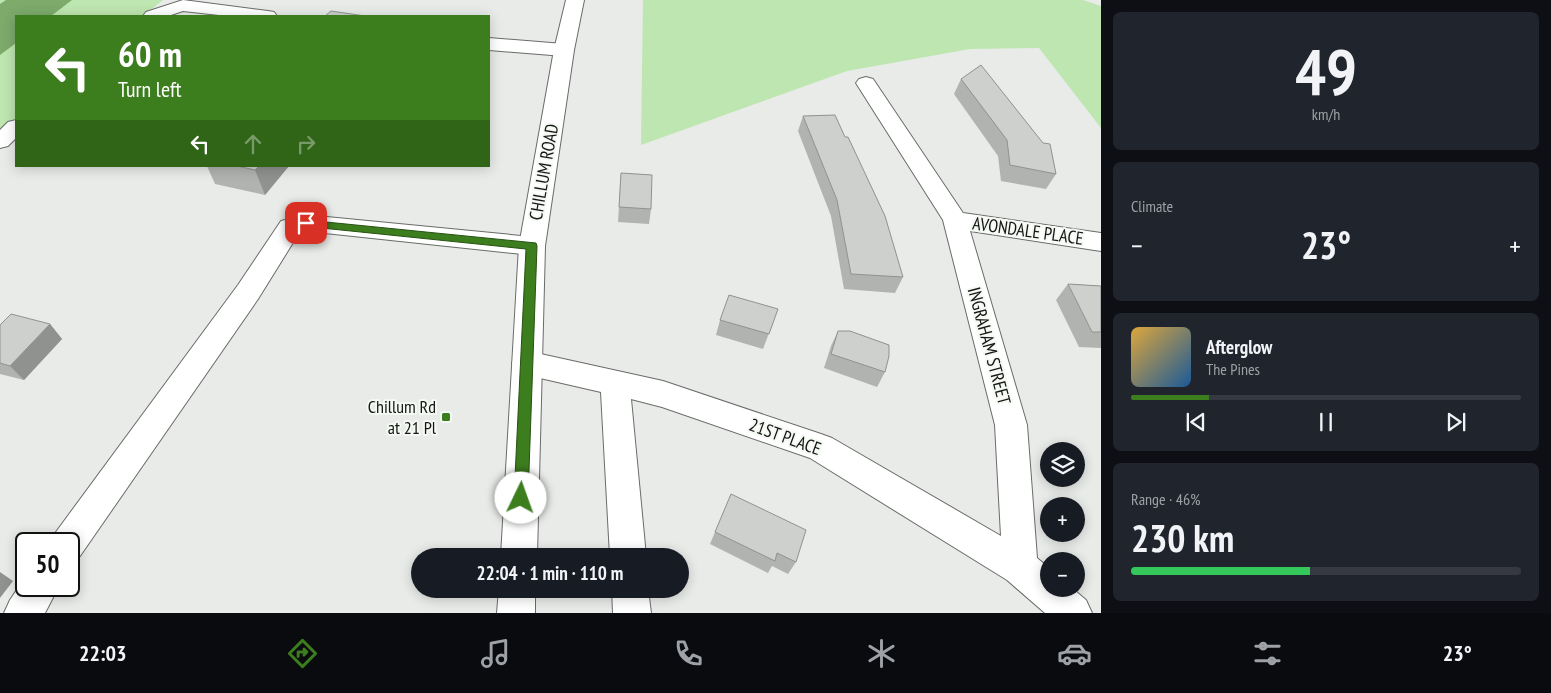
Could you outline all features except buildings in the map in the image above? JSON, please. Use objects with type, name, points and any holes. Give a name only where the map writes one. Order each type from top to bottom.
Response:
[{"type":"street","name":"CHILLUM ROAD","points":[[519,548],[532,246],[564,50],[575,0]]},
{"type":"street","points":[[155,15],[181,6],[259,15]]},
{"type":"street","points":[[490,44],[564,50]]},
{"type":"street","name":"INGRAHAM STREET","points":[[866,83],[955,220],[1011,425],[1020,567]]},
{"type":"street","points":[[0,141],[15,128]]},
{"type":"street","name":"AVONDALE PLACE","points":[[955,220],[1101,242]]},
{"type":"street","points":[[77,532],[248,292],[290,227],[306,223],[532,246]]},
{"type":"street","name":"21ST PLACE","points":[[527,363],[663,394],[821,448],[1020,567]]},
{"type":"street","points":[[615,383],[627,548]]},
{"type":"street","points":[[1020,567],[1073,613]]},
{"type":"street","points":[[23,613],[34,597]]},
{"type":"street","points":[[516,613],[517,598]]},
{"type":"street","points":[[631,598],[632,613]]},
{"type":"shaded area","points":[[0,0],[163,0],[144,15],[15,15],[15,121],[0,133]]},
{"type":"shaded area","points":[[6,0],[72,0],[52,15],[15,15],[15,44],[0,55],[0,4]]},
{"type":"shaded area","points":[[643,0],[1083,0],[1101,6],[1101,128],[1039,48],[970,49],[847,71],[641,145]]},
{"type":"place","name":"Chillum Rd at 21 Pl","points":[[446,417]]},
{"type":"route","points":[[306,223],[532,246],[521,498]]}]
